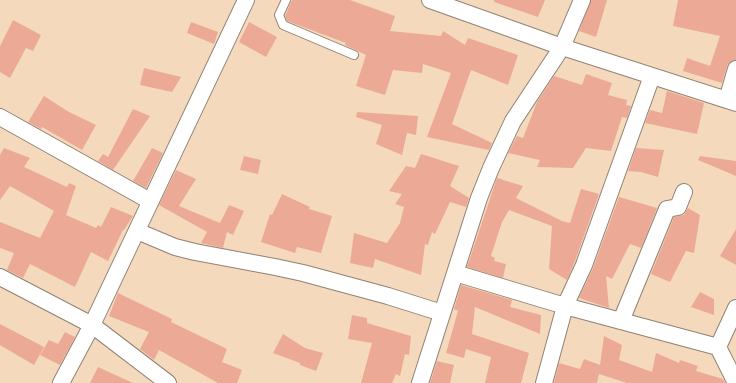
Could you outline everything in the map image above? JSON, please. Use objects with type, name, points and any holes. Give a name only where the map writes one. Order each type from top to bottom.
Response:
[{"type":"street","points":[[61,383],[92,324],[137,231],[246,0]]},
{"type":"street","points":[[430,0],[562,47],[732,102],[736,68]]},
{"type":"street","points":[[420,383],[479,198],[501,144],[526,100],[562,47],[582,0]]},
{"type":"street","points":[[544,383],[565,306],[584,265],[652,76]]},
{"type":"street","points":[[0,118],[150,201]]},
{"type":"street","points":[[621,321],[667,209],[678,207],[684,192]]},
{"type":"street","points":[[137,231],[175,247],[282,268],[388,296],[442,313]]},
{"type":"street","points":[[455,273],[565,306],[718,347],[736,383]]},
{"type":"street","points":[[0,277],[92,324],[168,383]]},
{"type":"street","points":[[718,347],[736,308]]},
{"type":"lane","points":[[286,0],[279,15],[283,25],[354,55]]},
{"type":"building","points":[[292,0],[350,0],[395,16],[390,31],[441,36],[443,31],[465,45],[468,38],[518,55],[508,85],[471,70],[452,124],[492,143],[489,150],[427,137],[451,73],[423,64],[422,73],[393,70],[385,95],[356,86],[366,55],[345,45],[346,43],[287,21],[285,16]]},
{"type":"building","points":[[494,0],[545,0],[538,17],[494,2]]},
{"type":"building","points":[[591,0],[607,0],[596,37],[579,31]]},
{"type":"building","points":[[678,0],[736,0],[736,60],[730,62],[727,66],[722,83],[683,71],[687,58],[710,66],[720,36],[673,26]]},
{"type":"building","points":[[13,20],[41,35],[33,51],[26,48],[10,78],[0,72],[0,46]]},
{"type":"building","points":[[191,22],[218,32],[214,44],[187,33]]},
{"type":"building","points":[[249,22],[277,37],[266,57],[239,42]]},
{"type":"building","points":[[144,68],[181,77],[172,92],[140,85]]},
{"type":"building","points":[[586,74],[612,83],[608,95],[627,100],[626,105],[631,106],[627,118],[622,117],[611,151],[586,148],[573,168],[537,167],[540,160],[508,153],[517,136],[523,138],[537,102],[554,76],[582,85]]},
{"type":"building","points":[[667,91],[704,103],[697,134],[645,123],[650,110],[662,113]]},
{"type":"building","points":[[44,96],[69,112],[96,125],[82,150],[42,127],[41,129],[28,122]]},
{"type":"building","points":[[133,109],[150,116],[113,170],[98,161],[103,154],[108,157]]},
{"type":"building","points":[[357,112],[418,116],[416,135],[407,133],[402,155],[376,144],[382,125],[356,117]]},
{"type":"building","points":[[4,148],[30,158],[24,167],[67,187],[69,183],[76,186],[66,215],[96,228],[98,225],[101,227],[111,207],[133,216],[123,230],[108,261],[91,252],[75,287],[30,264],[23,278],[7,270],[14,253],[0,248],[0,222],[40,238],[54,211],[10,186],[0,200],[0,155]]},
{"type":"building","points":[[152,148],[163,153],[146,188],[133,181]]},
{"type":"building","points":[[636,148],[664,150],[658,177],[641,172],[628,171]]},
{"type":"building","points":[[421,154],[459,166],[450,186],[469,198],[466,207],[450,202],[435,234],[432,232],[428,245],[425,244],[421,275],[375,259],[373,268],[350,263],[354,233],[387,243],[400,223],[404,207],[395,204],[402,194],[389,191],[406,166],[415,168]]},
{"type":"building","points":[[244,156],[261,160],[258,174],[240,170]]},
{"type":"building","points":[[700,156],[736,161],[736,176],[698,160]]},
{"type":"building","points":[[176,170],[196,179],[179,206],[220,223],[229,205],[244,211],[233,235],[227,232],[223,248],[201,243],[207,232],[159,205]]},
{"type":"building","points":[[497,178],[523,186],[516,198],[562,221],[570,223],[581,189],[599,194],[567,280],[549,269],[552,226],[509,210],[502,222],[491,256],[495,258],[494,261],[506,264],[503,278],[467,267]]},
{"type":"building","points":[[282,194],[310,207],[309,209],[332,216],[321,253],[297,247],[295,253],[261,242],[270,214],[272,215]]},
{"type":"building","points":[[619,197],[657,208],[641,248],[630,244],[612,279],[606,276],[609,308],[579,298],[593,268]]},
{"type":"building","points":[[688,208],[700,215],[694,253],[686,251],[670,282],[651,274],[674,217],[684,215]]},
{"type":"building","points":[[736,229],[736,265],[720,256]]},
{"type":"building","points":[[461,285],[512,300],[510,307],[541,315],[540,334],[475,307],[472,334],[529,353],[521,383],[485,383],[491,357],[466,349],[464,358],[446,353],[458,311],[454,309]]},
{"type":"building","points":[[700,292],[714,299],[714,315],[691,307]]},
{"type":"building","points":[[118,293],[172,319],[171,322],[227,349],[222,362],[242,370],[237,383],[218,383],[159,350],[154,360],[140,349],[149,332],[109,316]]},
{"type":"building","points":[[352,315],[367,318],[367,323],[411,336],[409,355],[405,354],[400,376],[396,374],[392,383],[361,383],[372,343],[348,339]]},
{"type":"building","points":[[0,324],[44,347],[34,365],[0,345]]},
{"type":"building","points":[[65,332],[75,337],[60,365],[40,355],[49,340],[58,344]]},
{"type":"building","points":[[283,334],[305,348],[323,353],[316,371],[300,365],[300,363],[273,353]]},
{"type":"building","points":[[604,336],[622,345],[619,360],[652,372],[656,353],[679,363],[680,360],[698,366],[696,371],[723,379],[725,383],[627,383],[599,374],[597,383],[554,383],[559,363],[580,369],[584,359],[600,365]]},
{"type":"building","points":[[437,361],[454,365],[450,383],[430,383]]},
{"type":"building","points":[[98,367],[133,383],[90,383]]}]
